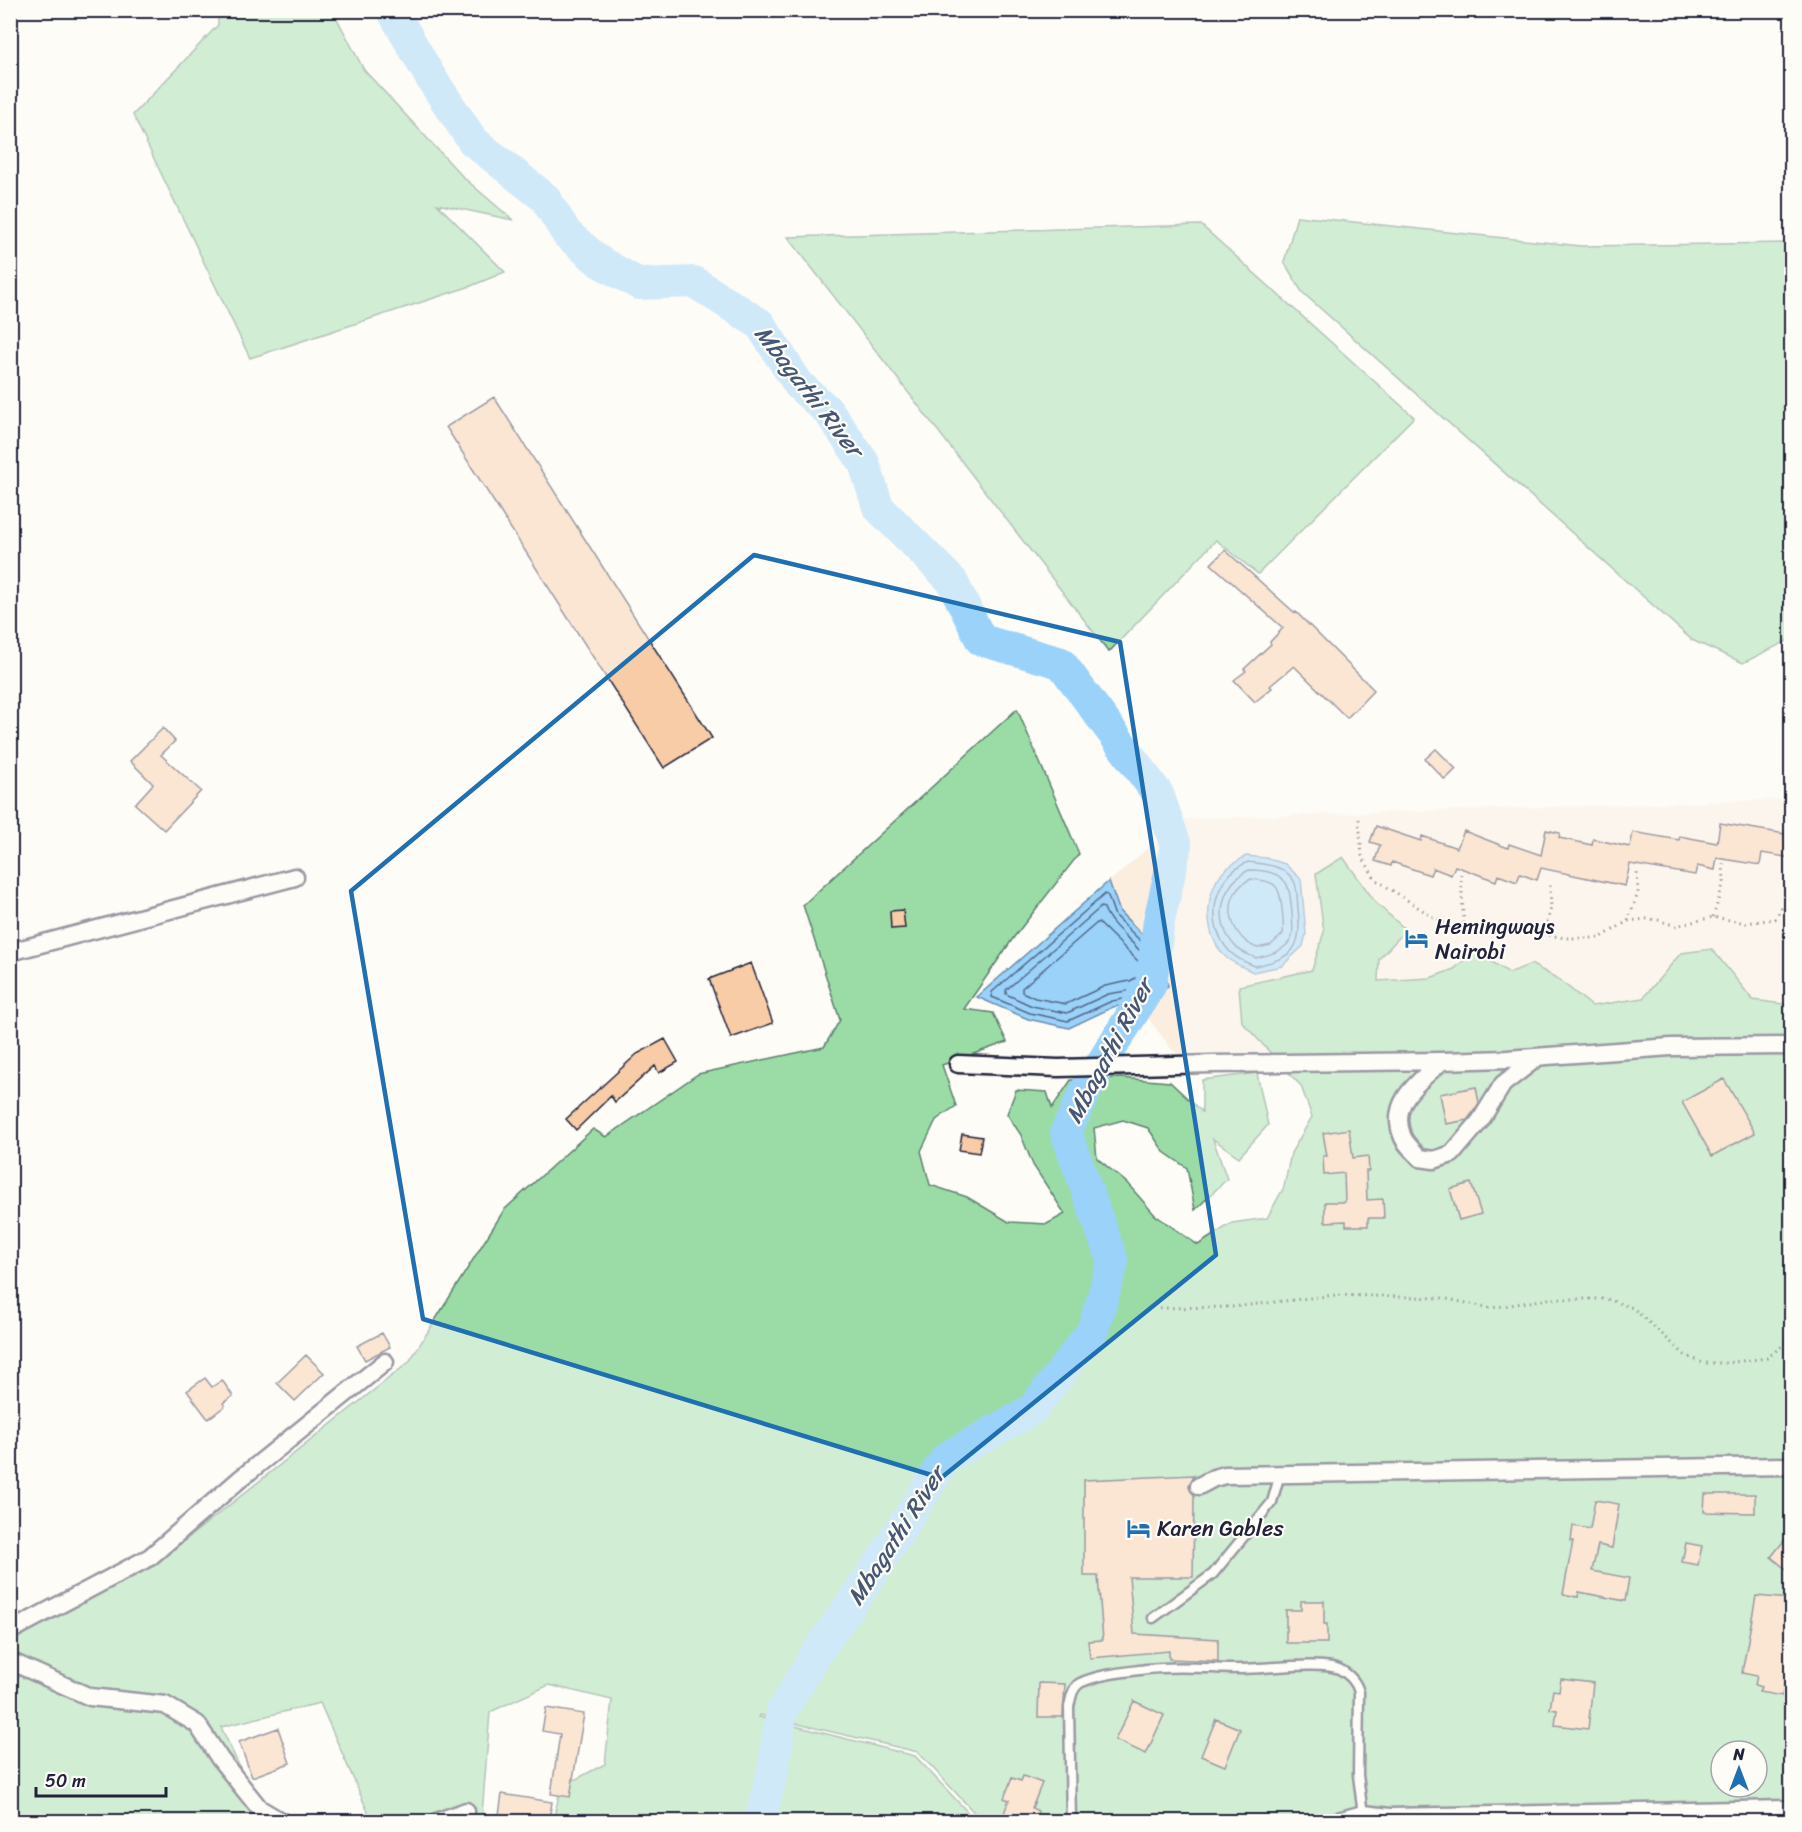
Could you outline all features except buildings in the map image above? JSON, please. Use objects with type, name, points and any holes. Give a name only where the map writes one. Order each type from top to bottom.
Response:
[{"type":"street","points":[[10,952],[295,877]]},
{"type":"street","points":[[958,1064],[1058,1068],[1442,1061],[1538,1057],[1671,1047],[1791,1046]]},
{"type":"street","points":[[1442,1061],[1408,1092],[1398,1113],[1402,1137],[1419,1158],[1434,1160],[1452,1154],[1480,1121],[1503,1084],[1538,1057]]},
{"type":"street","points":[[10,1631],[150,1557],[240,1479],[385,1362]]},
{"type":"street","points":[[1200,1486],[1225,1475],[1791,1466]]},
{"type":"street","points":[[10,1661],[90,1697],[165,1706],[197,1724],[220,1759],[260,1809],[282,1821]]},
{"type":"street","points":[[1334,1821],[1390,1816],[1791,1809]]},
{"type":"street","points":[[436,1821],[466,1811]]},
{"type":"lane","points":[[1152,1618],[1213,1574],[1272,1502],[1280,1474]]},
{"type":"lane","points":[[1071,1821],[1069,1707],[1072,1692],[1078,1685],[1092,1678],[1149,1669],[1325,1666],[1338,1668],[1350,1676],[1359,1692],[1358,1775],[1362,1818]]},
{"type":"path","points":[[1359,819],[1362,856],[1375,879],[1433,916],[1464,932],[1499,932],[1508,929],[1566,938],[1600,938],[1628,921],[1646,919],[1676,926],[1713,916],[1746,923],[1775,919],[1791,896]]},
{"type":"path","points":[[1713,916],[1724,882],[1723,863]]},
{"type":"path","points":[[1628,921],[1638,893],[1637,869]]},
{"type":"path","points":[[1461,874],[1464,932]]},
{"type":"path","points":[[1544,934],[1551,908],[1550,885]]},
{"type":"path","points":[[1160,1308],[1232,1307],[1336,1295],[1442,1298],[1491,1308],[1548,1299],[1607,1299],[1633,1308],[1685,1355],[1703,1363],[1767,1358],[1791,1338]]},
{"type":"highlighted area","points":[[754,555],[1120,642],[1216,1255],[941,1478],[423,1319],[351,891]]},
{"type":"shaded area","name":"Hemingways Nairobi","points":[[1791,799],[1791,1041],[1193,1061],[1172,1050],[1137,1003],[1113,1007],[1069,1028],[1028,1019],[977,997],[1181,819]]},
{"type":"green space","points":[[218,11],[333,11],[364,70],[464,178],[513,220],[437,204],[505,272],[471,286],[250,358],[133,115],[218,25]]},
{"type":"green space","points":[[1297,216],[1581,246],[1791,243],[1791,639],[1743,663],[1692,640],[1302,292],[1284,262]]},
{"type":"green space","points":[[1201,225],[1414,417],[1258,574],[1216,540],[1109,652],[788,237]]},
{"type":"green space","points":[[1017,709],[1079,854],[1014,937],[964,1009],[993,1013],[1007,1042],[942,1065],[956,1106],[936,1120],[921,1151],[930,1185],[967,1197],[1009,1222],[1047,1224],[1065,1214],[1033,1165],[1021,1135],[1007,1114],[1016,1090],[1047,1092],[1052,1108],[1071,1080],[1121,1078],[1170,1082],[1202,1112],[1202,1080],[1257,1073],[1268,1125],[1239,1157],[1213,1139],[1227,1179],[1195,1210],[1187,1168],[1164,1152],[1148,1128],[1123,1120],[1094,1128],[1097,1158],[1127,1183],[1155,1215],[1198,1245],[1232,1223],[1267,1218],[1284,1187],[1291,1153],[1312,1117],[1301,1086],[1242,1022],[1239,986],[1312,970],[1324,932],[1316,874],[1343,857],[1376,903],[1406,930],[1379,959],[1378,981],[1430,978],[1454,969],[1475,951],[1509,973],[1531,964],[1558,979],[1592,1006],[1643,998],[1681,953],[1712,949],[1753,1000],[1791,1005],[1791,1821],[982,1821],[918,1752],[760,1715],[759,1717],[915,1756],[976,1821],[553,1821],[561,1787],[605,1764],[612,1700],[549,1685],[490,1712],[482,1815],[467,1821],[372,1821],[320,1703],[221,1727],[265,1821],[11,1821],[10,1642],[164,1557],[409,1362],[504,1210],[593,1129],[606,1137],[698,1074],[824,1047],[840,1020],[803,905]]},
{"type":"water","points":[[1246,856],[1266,858],[1285,864],[1301,879],[1306,934],[1303,946],[1282,966],[1253,972],[1231,961],[1221,952],[1212,934],[1209,914],[1209,903],[1217,879]]},
{"type":"water","points":[[1109,881],[1120,912],[1160,952],[1168,986],[1137,1003],[1113,1007],[1069,1028],[1028,1019],[977,997]]},
{"type":"waterway","name":"Mbagathi River","points":[[392,10],[431,78],[473,141],[545,198],[567,234],[600,262],[639,284],[694,282],[760,324],[799,385],[829,412],[864,463],[878,507],[952,581],[981,640],[1061,663],[1158,794],[1176,846],[1159,921],[1151,984],[1090,1082],[1066,1132],[1113,1262],[1093,1330],[1033,1409],[946,1458],[876,1568],[815,1655],[782,1711],[772,1775],[759,1822]]},
{"type":"place","name":"Hemingways Nairobi","points":[[1417,939]]},
{"type":"place","name":"Karen Gables","points":[[1139,1528]]}]
